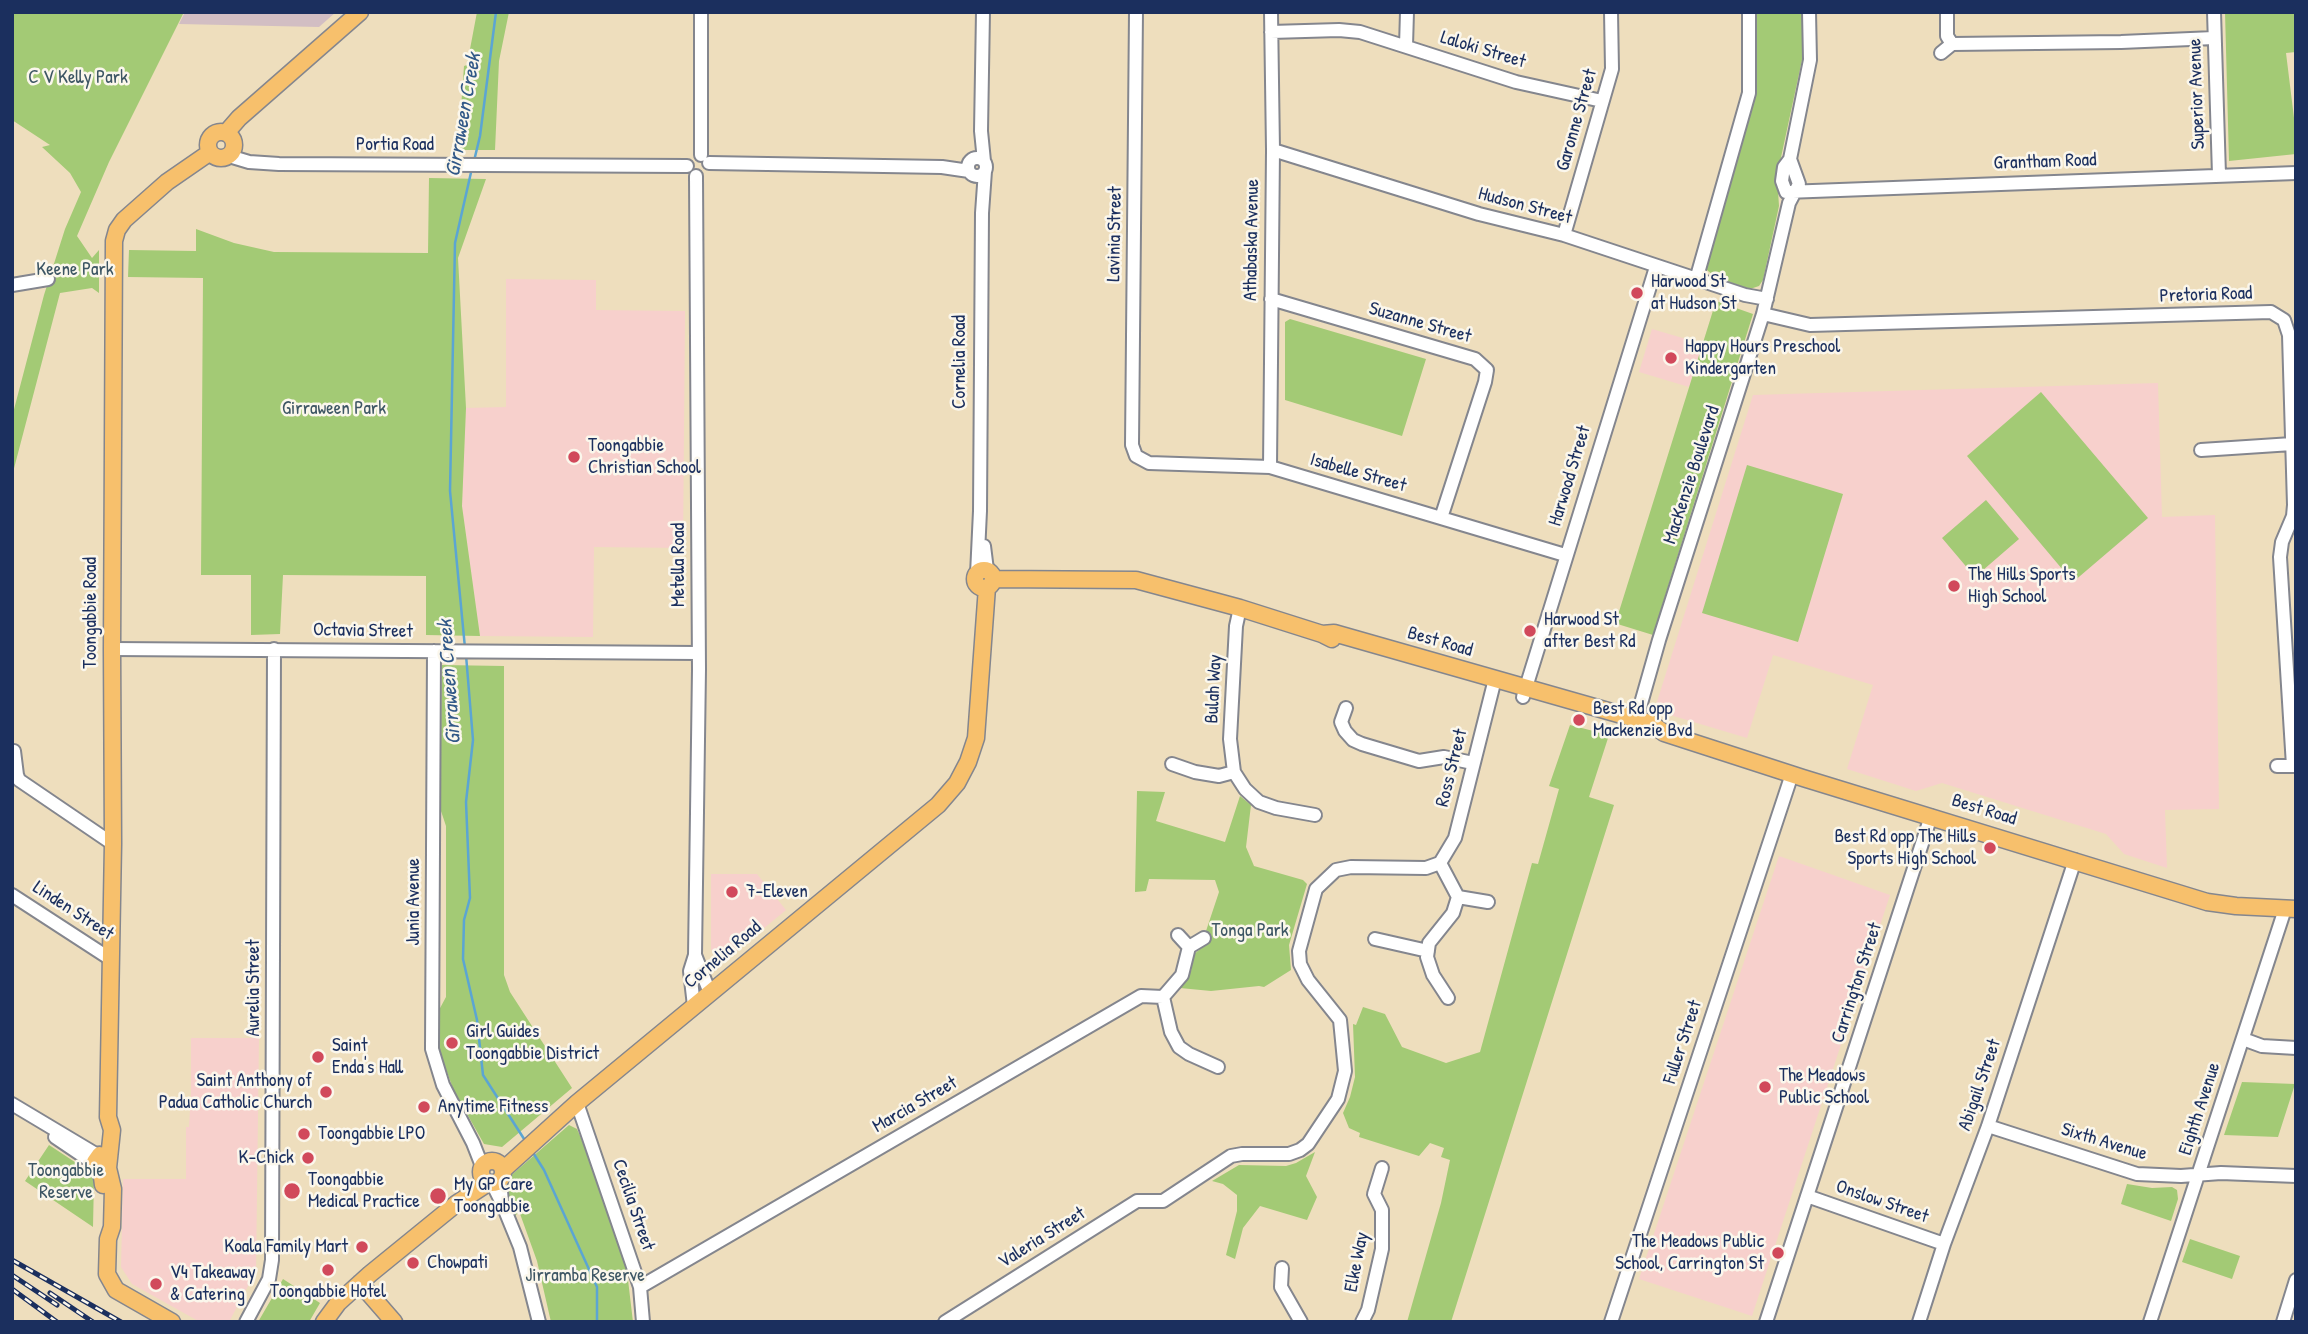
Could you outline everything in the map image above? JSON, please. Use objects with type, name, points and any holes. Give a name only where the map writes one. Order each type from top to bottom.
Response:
[{"type":"main road","points":[[226,133],[239,118],[360,12]]},
{"type":"main road","points":[[221,132],[231,137],[234,143],[229,156],[216,158],[209,153],[207,143],[212,135],[221,132]]},
{"type":"main road","name":"Toongabbie Road","points":[[172,1322],[120,1293],[108,1280],[108,1239],[103,1226],[102,1162],[112,1130],[108,1117],[113,960],[114,241],[124,220],[167,182],[209,153]]},
{"type":"main road","name":"Best Road","points":[[984,578],[1136,580],[1240,608],[1322,634],[1334,633],[1524,693],[1635,723],[1652,724],[1664,733],[2207,902],[2290,909]]},
{"type":"main road","name":"Cornelia Road","points":[[324,1322],[333,1307],[360,1283],[938,804],[957,783],[976,738],[984,578]]},
{"type":"main road","points":[[360,1283],[394,1322]]},
{"type":"street","points":[[701,12],[705,159],[706,173],[696,176],[687,166],[692,157],[705,159],[976,167]]},
{"type":"street","name":"Cornelia Road","points":[[983,12],[981,131],[976,167],[982,213],[980,511],[984,578]]},
{"type":"street","name":"Lavinia Street","points":[[1136,12],[1132,446],[1136,456]]},
{"type":"street","name":"Athabaska Avenue","points":[[1270,467],[1273,150],[1271,12]]},
{"type":"street","points":[[1406,46],[1407,12]]},
{"type":"street","name":"Garonne Street","points":[[1564,235],[1612,69],[1611,12]]},
{"type":"street","points":[[1696,280],[1749,93],[1749,12]]},
{"type":"street","points":[[1796,192],[1784,191],[1782,181],[1784,167],[1790,159],[1810,60],[1809,12]]},
{"type":"street","points":[[1947,12],[1947,48],[2214,38]]},
{"type":"street","name":"Superior Avenue","points":[[2214,12],[2219,175]]},
{"type":"street","name":"Laloki Street","points":[[1271,32],[1349,31],[1370,34],[1516,82],[1602,101]]},
{"type":"street","name":"Hudson Street","points":[[1273,150],[1479,214],[1564,235],[1696,280],[1766,299]]},
{"type":"street","name":"Portia Road","points":[[229,156],[263,164],[687,166]]},
{"type":"street","name":"Grantham Road","points":[[1796,192],[2296,173]]},
{"type":"street","name":"Metella Road","points":[[696,176],[698,653],[695,955],[710,993]]},
{"type":"street","name":"MacKenzie Boulevard","points":[[1635,723],[1763,314],[1789,203],[1796,192]]},
{"type":"street","name":"Harwood Street","points":[[1524,693],[1656,267]]},
{"type":"street","points":[[12,285],[48,279]]},
{"type":"street","name":"Suzanne Street","points":[[1271,299],[1475,359],[1487,370],[1441,518]]},
{"type":"street","name":"Pretoria Road","points":[[1763,314],[1810,325],[2271,312],[2284,320],[2289,335],[2295,516],[2280,553],[2295,766],[2277,766]]},
{"type":"street","points":[[2202,450],[2292,444]]},
{"type":"street","name":"Isabelle Street","points":[[1136,456],[1149,463],[1270,467],[1565,555]]},
{"type":"street","name":"Bulah Way","points":[[1234,772],[1230,739],[1236,626],[1240,608]]},
{"type":"street","name":"Octavia Street","points":[[112,649],[698,653]]},
{"type":"street","name":"Aurelia Street","points":[[246,1322],[269,1279],[272,1261],[275,649]]},
{"type":"street","name":"Junia Avenue","points":[[434,651],[432,1049],[443,1085],[473,1143],[496,1169],[502,1203],[520,1247],[539,1322]]},
{"type":"street","name":"Ross Street","points":[[1440,863],[1455,838],[1493,683]]},
{"type":"street","points":[[1346,708],[1341,722],[1345,732],[1362,744],[1419,761],[1444,757],[1473,762]]},
{"type":"street","points":[[14,751],[19,780],[113,844]]},
{"type":"street","points":[[1172,764],[1219,776],[1234,772],[1245,789],[1259,802],[1315,815]]},
{"type":"street","name":"Fuller Street","points":[[1611,1322],[1792,774]]},
{"type":"street","name":"Carrington Street","points":[[1766,1322],[1930,816]]},
{"type":"street","name":"Abigail Street","points":[[1919,1322],[1944,1244],[1988,1126],[2075,860]]},
{"type":"street","points":[[1440,863],[1458,897],[1453,913],[1429,943],[1427,957],[1433,975],[1448,998]]},
{"type":"street","name":"Valeria Street","points":[[945,1322],[1137,1201],[1163,1201],[1231,1156],[1280,1155],[1300,1150],[1316,1134],[1338,1099],[1345,1071],[1340,1020],[1308,980],[1299,958],[1317,889],[1336,870],[1351,867],[1426,868],[1440,863]]},
{"type":"street","name":"Linden Street","points":[[12,895],[113,960]]},
{"type":"street","points":[[1458,897],[1488,902]]},
{"type":"street","name":"Eighth Avenue","points":[[2150,1322],[2243,1039],[2290,909]]},
{"type":"street","points":[[1178,935],[1189,947]]},
{"type":"street","points":[[1204,938],[1189,947],[1182,975],[1163,997],[1171,1032],[1179,1047],[1218,1067]]},
{"type":"street","points":[[1375,939],[1428,951]]},
{"type":"street","name":"Metella Road","points":[[694,1006],[690,971],[695,955]]},
{"type":"street","name":"Marcia Street","points":[[640,1287],[1131,1001],[1141,996],[1163,997]]},
{"type":"street","points":[[2243,1039],[2262,1046],[2296,1048]]},
{"type":"street","name":"Cecilia Street","points":[[577,1103],[640,1287],[643,1322]]},
{"type":"street","points":[[12,1104],[43,1125],[48,1132],[102,1162]]},
{"type":"street","name":"Sixth Avenue","points":[[1988,1126],[2137,1174],[2296,1176]]},
{"type":"street","name":"Elke Way","points":[[1362,1322],[1368,1310],[1382,1249],[1382,1210],[1374,1194],[1382,1168]]},
{"type":"street","name":"Onslow Street","points":[[1807,1196],[1944,1244]]},
{"type":"street","points":[[1282,1268],[1281,1287],[1301,1322]]},
{"type":"street","points":[[2283,1322],[2296,1280]]},
{"type":"shaded area","points":[[185,12],[336,12],[319,27],[179,24]]},
{"type":"shaded area","name":"Toongabbie Christian School","points":[[506,279],[596,280],[596,310],[685,311],[683,548],[594,547],[593,637],[480,636],[462,506],[466,408],[506,407]]},
{"type":"shaded area","name":"Happy Hours Preschool Kindergarten","points":[[1652,329],[1703,344],[1689,387],[1639,372]]},
{"type":"shaded area","name":"The Hills Sports High School","points":[[2158,383],[2162,517],[2215,515],[2219,809],[2165,810],[2167,868],[2124,854],[2106,834],[1942,783],[1916,791],[1847,769],[1873,685],[1773,655],[1747,738],[1660,712],[1656,705],[1753,395]]},
{"type":"shaded area","name":"The Meadows Public School","points":[[1779,856],[1890,895],[1752,1316],[1639,1279]]},
{"type":"shaded area","name":"7-Eleven","points":[[711,874],[757,874],[786,910],[728,958],[711,950]]},
{"type":"shaded area","points":[[191,1038],[259,1038],[256,1271],[229,1322],[200,1322],[132,1284],[121,1267],[123,1179],[186,1179]]},
{"type":"green space","name":"C V Kelly Park","points":[[12,12],[184,12],[109,162],[77,236],[92,258],[99,250],[99,293],[92,288],[60,293],[12,476],[12,417],[44,295],[65,229],[81,192],[70,173],[42,147],[50,145],[12,120]]},
{"type":"green space","points":[[477,12],[509,12],[499,61],[495,150],[458,150],[464,66],[467,65]]},
{"type":"green space","points":[[1755,12],[1802,12],[1802,60],[1777,176],[1779,206],[1763,280],[1759,286],[1750,289],[1715,277],[1707,270],[1706,265],[1755,88]]},
{"type":"green space","points":[[2225,12],[2296,12],[2296,52],[2286,53],[2296,154],[2229,161]]},
{"type":"green space","name":"Girraween Park","points":[[429,178],[486,179],[458,258],[466,408],[462,506],[480,636],[426,635],[426,576],[283,575],[280,634],[251,635],[251,575],[201,575],[203,278],[128,277],[129,250],[196,251],[196,229],[234,243],[274,252],[428,253]]},
{"type":"green space","points":[[1716,301],[1753,314],[1653,635],[1611,622],[1617,618]]},
{"type":"green space","points":[[1290,319],[1426,359],[1402,436],[1285,400],[1285,322]]},
{"type":"green space","points":[[2041,392],[2148,518],[2073,582],[1967,456]]},
{"type":"green space","points":[[1747,465],[1843,494],[1798,642],[1702,613]]},
{"type":"green space","points":[[1986,500],[2019,539],[1975,577],[1942,538]]},
{"type":"green space","points":[[442,665],[504,666],[504,975],[510,992],[572,1088],[502,1147],[484,1144],[454,1091],[438,1048],[439,1010],[446,997],[446,826],[440,808]]},
{"type":"green space","points":[[1570,725],[1609,735],[1589,797],[1614,805],[1451,1322],[1407,1322],[1441,1203],[1450,1160],[1441,1157],[1444,1148],[1430,1143],[1419,1156],[1359,1137],[1360,1133],[1349,1128],[1343,1113],[1355,1077],[1353,1024],[1356,1025],[1363,1007],[1385,1014],[1402,1047],[1446,1063],[1480,1052],[1532,863],[1538,864],[1559,789],[1549,786]]},
{"type":"green space","name":"Tonga Park","points":[[1137,791],[1165,792],[1156,821],[1225,842],[1240,796],[1251,805],[1246,847],[1254,866],[1303,880],[1307,884],[1289,945],[1291,970],[1264,987],[1211,991],[1180,988],[1191,971],[1194,954],[1209,942],[1205,934],[1219,892],[1215,880],[1149,879],[1146,891],[1135,892]]},
{"type":"green space","points":[[2242,1082],[2295,1084],[2278,1137],[2224,1135]]},
{"type":"green space","name":"Jirramba Reserve","points":[[569,1125],[577,1129],[581,1138],[626,1263],[633,1322],[551,1322],[537,1261],[519,1211],[514,1218],[510,1209],[508,1178]]},
{"type":"green space","name":"Toongabbie Reserve","points":[[49,1145],[90,1172],[94,1179],[93,1227],[25,1181]]},
{"type":"green space","points":[[1315,1152],[1306,1176],[1317,1197],[1307,1220],[1260,1206],[1243,1228],[1235,1259],[1226,1255],[1237,1211],[1237,1195],[1223,1184],[1212,1181],[1239,1165],[1286,1166]]},
{"type":"green space","points":[[2127,1184],[2152,1188],[2172,1187],[2177,1190],[2178,1199],[2171,1221],[2121,1204]]},
{"type":"green space","points":[[2190,1239],[2240,1256],[2232,1279],[2182,1262]]},
{"type":"green space","points":[[283,1279],[320,1303],[309,1322],[258,1322]]},
{"type":"waterway","name":"Girraween Creek","points":[[474,161],[480,136],[496,12]]},
{"type":"waterway","name":"Girraween Creek","points":[[465,648],[450,491],[455,243],[472,168]]},
{"type":"waterway","name":"Girraween Creek","points":[[466,655],[473,740],[466,802],[470,898],[464,920],[463,959],[477,1020],[483,1075],[526,1142]]},
{"type":"waterway","name":"Girraween Creek","points":[[532,1151],[544,1170],[597,1287],[597,1322]]},
{"type":"railway","points":[[12,1260],[121,1322]]},
{"type":"railway","points":[[12,1275],[57,1305]]},
{"type":"railway","points":[[12,1289],[57,1322]]},
{"type":"railway","points":[[50,1293],[93,1322]]},
{"type":"place","name":"Harwood St at Hudson St","points":[[1637,293]]},
{"type":"place","name":"Happy Hours Preschool Kindergarten","points":[[1671,358]]},
{"type":"place","name":"Toongabbie Christian School","points":[[574,457]]},
{"type":"place","name":"The Hills Sports High School","points":[[1954,586]]},
{"type":"place","name":"Harwood St after Best Rd","points":[[1530,631]]},
{"type":"place","name":"Best Rd opp Mackenzie Bvd","points":[[1579,720]]},
{"type":"place","name":"Best Rd opp The Hills Sports High School","points":[[1990,848]]},
{"type":"place","name":"7-Eleven","points":[[732,892]]},
{"type":"place","name":"Girl Guides Toongabbie District","points":[[452,1043]]},
{"type":"place","name":"Saint Enda's Hall","points":[[318,1057]]},
{"type":"place","name":"The Meadows Public School","points":[[1765,1087]]},
{"type":"place","name":"Saint Anthony of Padua Catholic Church","points":[[326,1092]]},
{"type":"place","name":"Anytime Fitness","points":[[424,1107]]},
{"type":"place","name":"Toongabbie LPO","points":[[304,1134]]},
{"type":"place","name":"K-Chick","points":[[308,1158]]},
{"type":"place","name":"Toongabbie Medical Practice","points":[[292,1191]]},
{"type":"place","name":"My GP Care Toongabbie","points":[[438,1196]]},
{"type":"place","name":"Koala Family Mart","points":[[362,1247]]},
{"type":"place","name":"The Meadows Public School, Carrington St","points":[[1778,1253]]},
{"type":"place","name":"Chowpati","points":[[413,1263]]},
{"type":"place","name":"Toongabbie Hotel","points":[[328,1270]]},
{"type":"place","name":"V4 Takeaway & Catering","points":[[156,1284]]},
{"type":"park label","name":"Keene Park","points":[[75,270]]}]
